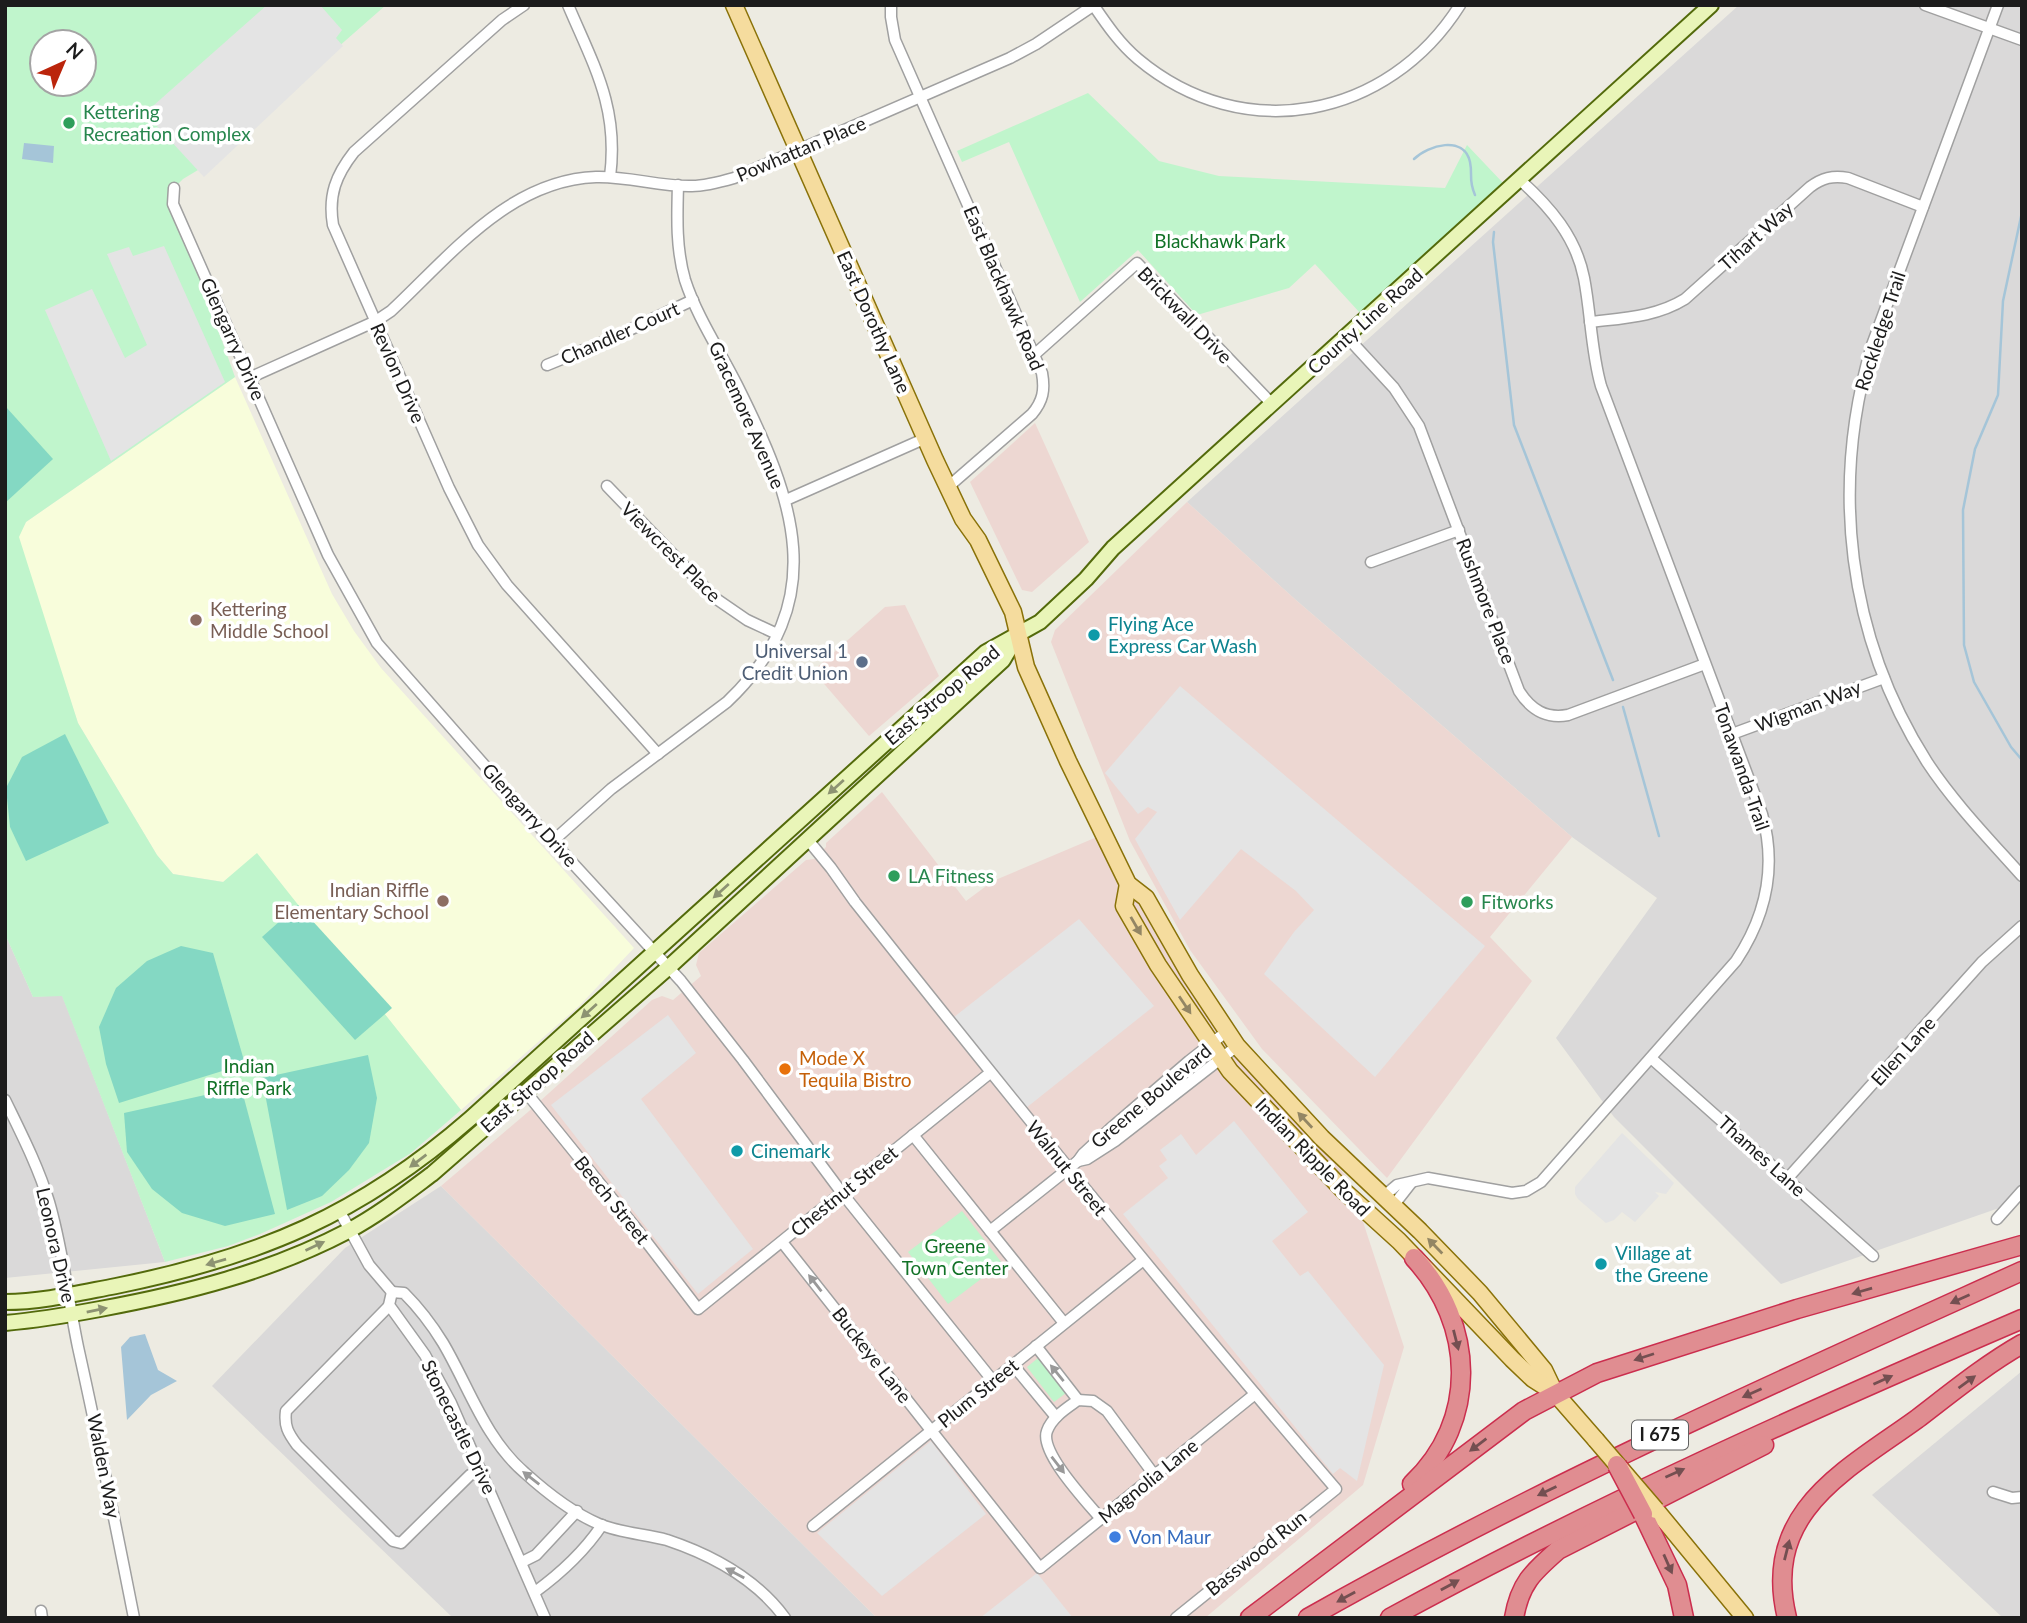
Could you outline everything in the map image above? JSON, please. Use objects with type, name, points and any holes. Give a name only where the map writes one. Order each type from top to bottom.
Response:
[{"type":"highway","points":[[1250,1618],[1524,1411],[1555,1393],[1597,1373],[1682,1344],[2022,1245]]},
{"type":"highway","points":[[1322,1562],[1421,1475],[1445,1443],[1456,1415],[1461,1375],[1454,1330],[1437,1291],[1414,1258]]},
{"type":"highway","name":"I 675","points":[[1308,1618],[1492,1517],[1659,1436],[2022,1271]]},
{"type":"highway","name":"I 675","points":[[1390,1618],[1503,1556],[1608,1504],[2022,1319]]},
{"type":"highway","points":[[1787,1618],[1782,1580],[1786,1548],[1792,1531],[1810,1502],[1838,1476],[2022,1344]]},
{"type":"highway","points":[[1514,1618],[1521,1589],[1532,1572],[1559,1550],[1754,1451],[1830,1403]]},
{"type":"highway","points":[[1618,1465],[1649,1512],[1677,1584],[1684,1618]]},
{"type":"main road","name":"East Dorothy Lane","points":[[734,5],[948,487],[963,519],[978,540],[1013,612],[1018,635]]},
{"type":"main road","name":"County Line Road","points":[[1018,635],[1040,622],[1086,579],[1113,548],[1711,5]]},
{"type":"main road","name":"East Stroop Road","points":[[5,1302],[68,1295],[155,1278],[227,1259],[290,1236],[340,1212],[391,1181],[444,1141],[986,652],[1018,635]]},
{"type":"main road","name":"East Stroop Road","points":[[5,1322],[72,1315],[242,1276],[288,1259],[349,1230],[391,1205],[432,1174],[808,840],[1003,660],[1018,635]]},
{"type":"main road","name":"Indian Ripple Road","points":[[1018,635],[1031,678],[1128,884],[1146,898],[1226,1032],[1322,1138],[1480,1293],[1544,1370],[1555,1393],[1618,1465]]},
{"type":"main road","points":[[866,787],[874,764],[885,754],[887,741],[898,745],[913,742]]},
{"type":"main road","name":"Indian Ripple Road","points":[[1128,884],[1124,906],[1158,965],[1230,1071],[1344,1191],[1414,1258],[1512,1359],[1533,1379],[1555,1393]]},
{"type":"main road","points":[[1344,1191],[1359,1193],[1376,1210],[1388,1201]]},
{"type":"main road","points":[[1649,1512],[1745,1618]]},
{"type":"street","name":"Revlon Drive","points":[[524,5],[502,20],[354,152],[337,177],[331,202],[333,225],[449,488],[478,545],[507,585],[658,754]]},
{"type":"street","points":[[568,5],[606,96],[613,136],[610,177]]},
{"type":"street","name":"East Blackhawk Road","points":[[891,5],[895,40],[1044,382],[1040,404],[1032,414],[948,487]]},
{"type":"street","name":"Powhattan Place","points":[[249,378],[376,321],[391,311],[483,224],[520,198],[573,180],[610,177],[692,186],[734,178],[1019,53],[1094,5]]},
{"type":"street","points":[[1094,5],[1120,41],[1136,57],[1173,83],[1227,105],[1272,111],[1316,108],[1376,87],[1402,70],[1425,50],[1460,5]]},
{"type":"street","points":[[1925,5],[2022,40]]},
{"type":"street","name":"Rockledge Trail","points":[[1998,5],[1865,368],[1851,447],[1849,505],[1854,573],[1867,629],[1884,678],[1914,740],[1939,779],[2022,876]]},
{"type":"street","name":"Tihart Way","points":[[1590,322],[1652,314],[1672,307],[1685,299],[1810,187],[1823,179],[1848,178],[1923,207]]},
{"type":"street","name":"Tonawanda Trail","points":[[1388,1201],[1418,1179],[1428,1178],[1512,1194],[1533,1188],[1541,1182],[1736,961],[1751,936],[1767,887],[1768,842],[1762,814],[1601,386],[1584,278],[1573,245],[1554,214],[1520,180]]},
{"type":"street","name":"Gracemore Avenue","points":[[553,841],[611,789],[727,702],[740,689],[766,656],[777,634],[786,609],[794,568],[792,525],[786,500],[743,397],[693,300],[679,252],[678,185]]},
{"type":"street","name":"Glengarry Drive","points":[[174,188],[173,204],[249,378],[328,555],[377,643],[719,1027],[842,1193],[993,1381]]},
{"type":"street","name":"Brickwall Drive","points":[[1034,355],[1137,262],[1272,404]]},
{"type":"street","name":"Chandler Court","points":[[547,365],[693,300]]},
{"type":"street","name":"Rushmore Place","points":[[1347,337],[1394,388],[1412,414],[1426,442],[1520,691],[1528,703],[1538,711],[1553,716],[1568,715],[1705,664]]},
{"type":"street","points":[[786,500],[926,438]]},
{"type":"street","name":"Viewcrest Place","points":[[607,486],[715,598],[747,620],[777,634]]},
{"type":"street","points":[[1371,562],[1459,530]]},
{"type":"street","name":"Wigman Way","points":[[1732,734],[1884,678]]},
{"type":"street","name":"Walnut Street","points":[[808,840],[1068,1170],[1335,1489]]},
{"type":"street","name":"Ellen Lane","points":[[1787,1179],[1982,962],[2022,926]]},
{"type":"street","name":"Greene Boulevard","points":[[990,1231],[1068,1170],[1110,1129],[1226,1032]]},
{"type":"street","name":"Greene Boulevard","points":[[1078,1161],[1087,1160],[1115,1141],[1237,1046]]},
{"type":"street","name":"Thames Lane","points":[[1651,1058],[1873,1256]]},
{"type":"street","name":"Chestnut Street","points":[[698,1310],[990,1073]]},
{"type":"street","name":"Beech Street","points":[[525,1091],[698,1310]]},
{"type":"street","name":"Leonora Drive","points":[[5,1100],[43,1182],[68,1283],[72,1315]]},
{"type":"street","points":[[913,1135],[1064,1324]]},
{"type":"street","points":[[1997,1219],[2022,1191]]},
{"type":"street","points":[[340,1212],[369,1265],[392,1292],[404,1293],[434,1329],[491,1436],[525,1474],[577,1511],[602,1525],[667,1541],[703,1555],[751,1581],[773,1601],[786,1618]]},
{"type":"street","name":"Buckeye Lane","points":[[782,1242],[1040,1568]]},
{"type":"street","name":"Plum Street","points":[[813,1526],[1142,1261]]},
{"type":"street","points":[[392,1292],[389,1306],[286,1411],[285,1424],[289,1434],[393,1541],[401,1542],[470,1475],[481,1470]]},
{"type":"street","name":"Stonecastle Drive","points":[[389,1306],[425,1355],[451,1403],[523,1562],[545,1618]]},
{"type":"street","name":"Walden Way","points":[[72,1315],[89,1386],[134,1618]]},
{"type":"street","points":[[1036,1346],[1079,1400]]},
{"type":"street","points":[[1013,1365],[1056,1417]]},
{"type":"street","name":"Magnolia Lane","points":[[1040,1568],[1255,1394]]},
{"type":"street","points":[[1101,1519],[1050,1455],[1045,1437],[1048,1427],[1066,1409],[1079,1400],[1093,1401],[1107,1411],[1155,1476]]},
{"type":"street","name":"Basswood Run","points":[[1177,1618],[1335,1489]]},
{"type":"street","points":[[1993,1492],[2012,1498],[2022,1497]]},
{"type":"street","points":[[523,1562],[536,1555],[577,1511]]},
{"type":"street","points":[[535,1591],[563,1570],[591,1541],[602,1525]]},
{"type":"shaded area","points":[[267,5],[320,5],[342,30],[336,38],[343,46],[204,177],[145,113]]},
{"type":"shaded area","points":[[1739,5],[2022,5],[2022,1200],[1781,1284],[1614,1117],[1556,1038],[1657,898],[1572,837],[1297,601],[1187,502]]},
{"type":"shaded area","points":[[164,246],[225,382],[111,461],[45,310],[92,289],[125,358],[147,345],[107,254],[129,247],[133,256]]},
{"type":"shaded area","name":"Kettering Middle School","points":[[235,377],[332,594],[354,631],[381,668],[634,948],[580,1005],[461,1110],[257,854],[224,882],[173,874],[157,855],[78,723],[40,609],[18,537],[26,522]]},
{"type":"shaded area","points":[[1035,423],[1089,542],[1032,592],[1022,590],[970,482]]},
{"type":"shaded area","points":[[1187,502],[1297,601],[1572,837],[1490,937],[1532,981],[1387,1178],[1262,1049],[1190,950],[1130,841],[1051,642],[1055,630]]},
{"type":"shaded area","points":[[905,605],[939,676],[869,736],[813,671],[885,607]]},
{"type":"shaded area","points":[[1180,686],[1485,946],[1375,1077],[1264,974],[1294,932],[1314,910],[1296,891],[1241,849],[1180,920],[1135,839],[1157,812],[1148,807],[1138,814],[1105,773]]},
{"type":"shaded area","points":[[882,792],[966,901],[993,881],[1104,834],[1156,935],[1208,1018],[1244,1064],[1349,1179],[1404,1347],[1363,1485],[1205,1618],[877,1618],[441,1186],[652,1000],[662,996],[673,1000],[701,976],[696,965],[699,953],[806,860],[814,859],[826,847],[826,843]]},
{"type":"shaded area","points":[[1079,919],[1154,1006],[1021,1112],[949,1021]]},
{"type":"shaded area","points":[[5,934],[33,997],[62,995],[165,1262],[5,1278]]},
{"type":"shaded area","points":[[668,1015],[696,1053],[641,1099],[753,1249],[698,1294],[551,1105]]},
{"type":"shaded area","points":[[1234,1121],[1308,1212],[1272,1241],[1300,1276],[1308,1271],[1384,1365],[1357,1481],[1340,1468],[1333,1474],[1123,1214],[1168,1178],[1159,1166],[1167,1160],[1160,1150],[1181,1134],[1196,1155]]},
{"type":"shaded area","points":[[1622,1133],[1674,1183],[1666,1194],[1655,1192],[1659,1196],[1635,1222],[1622,1212],[1606,1223],[1578,1199],[1575,1187]]},
{"type":"shaded area","points":[[441,1186],[877,1618],[453,1618],[212,1386],[345,1248]]},
{"type":"shaded area","points":[[2022,1371],[2022,1618],[2003,1618],[1872,1495]]},
{"type":"shaded area","points":[[931,1441],[986,1514],[882,1596],[817,1533]]},
{"type":"shaded area","points":[[1037,1573],[1073,1618],[980,1618]]},
{"type":"green space","name":"Indian Riffle Park","points":[[5,5],[386,5],[174,188],[173,204],[235,377],[26,522],[19,537],[78,723],[157,855],[173,874],[223,882],[257,853],[461,1110],[411,1153],[331,1202],[228,1246],[165,1262],[62,996],[33,997],[5,934]]},
{"type":"green space","name":"Blackhawk Park","points":[[1088,93],[1159,161],[1219,176],[1445,188],[1467,145],[1504,184],[1361,314],[1315,264],[1289,288],[1197,315],[1138,250],[1080,302],[1009,142],[962,162],[957,151]]},
{"type":"green space","points":[[5,408],[53,459],[5,503]]},
{"type":"green space","points":[[65,734],[109,823],[26,861],[10,827],[6,788],[22,757]]},
{"type":"green space","points":[[298,905],[392,1008],[355,1040],[262,937]]},
{"type":"green space","points":[[181,946],[213,953],[245,1064],[119,1103],[106,1064],[99,1027],[116,988],[147,961]]},
{"type":"green space","points":[[368,1055],[377,1098],[369,1143],[349,1170],[322,1196],[287,1210],[262,1078]]},
{"type":"green space","points":[[241,1087],[275,1214],[225,1226],[182,1213],[152,1189],[127,1152],[124,1113]]},
{"type":"green space","name":"Greene Town Center","points":[[962,1211],[1002,1263],[948,1304],[908,1252]]},
{"type":"green space","points":[[1038,1358],[1066,1393],[1054,1402],[1027,1367]]},
{"type":"water","points":[[24,143],[54,146],[53,163],[22,159]]},
{"type":"water","points":[[145,1334],[158,1370],[177,1381],[151,1395],[127,1420],[121,1347],[130,1337]]},
{"type":"waterway","points":[[1414,159],[1436,147],[1453,145],[1461,148],[1470,162],[1475,195]]},
{"type":"waterway","points":[[2022,212],[2003,301],[1998,395],[1975,449],[1963,510],[1964,645],[1974,682],[2011,747],[2022,760]]},
{"type":"waterway","points":[[1494,232],[1514,425],[1613,680]]},
{"type":"waterway","points":[[1623,707],[1659,836]]},
{"type":"place","name":"Kettering Recreation Complex","points":[[69,123]]},
{"type":"place","name":"Kettering Middle School","points":[[196,620]]},
{"type":"place","name":"Flying Ace Express Car Wash","points":[[1094,635]]},
{"type":"place","name":"Universal 1 Credit Union","points":[[862,662]]},
{"type":"place","name":"LA Fitness","points":[[894,876]]},
{"type":"place","name":"Indian Riffle Elementary School","points":[[443,901]]},
{"type":"place","name":"Fitworks","points":[[1467,902]]},
{"type":"place","name":"Mode X Tequila Bistro","points":[[785,1069]]},
{"type":"place","name":"Cinemark","points":[[737,1151]]},
{"type":"place","name":"Village at the Greene","points":[[1601,1264]]},
{"type":"place","name":"Von Maur","points":[[1115,1537]]}]
